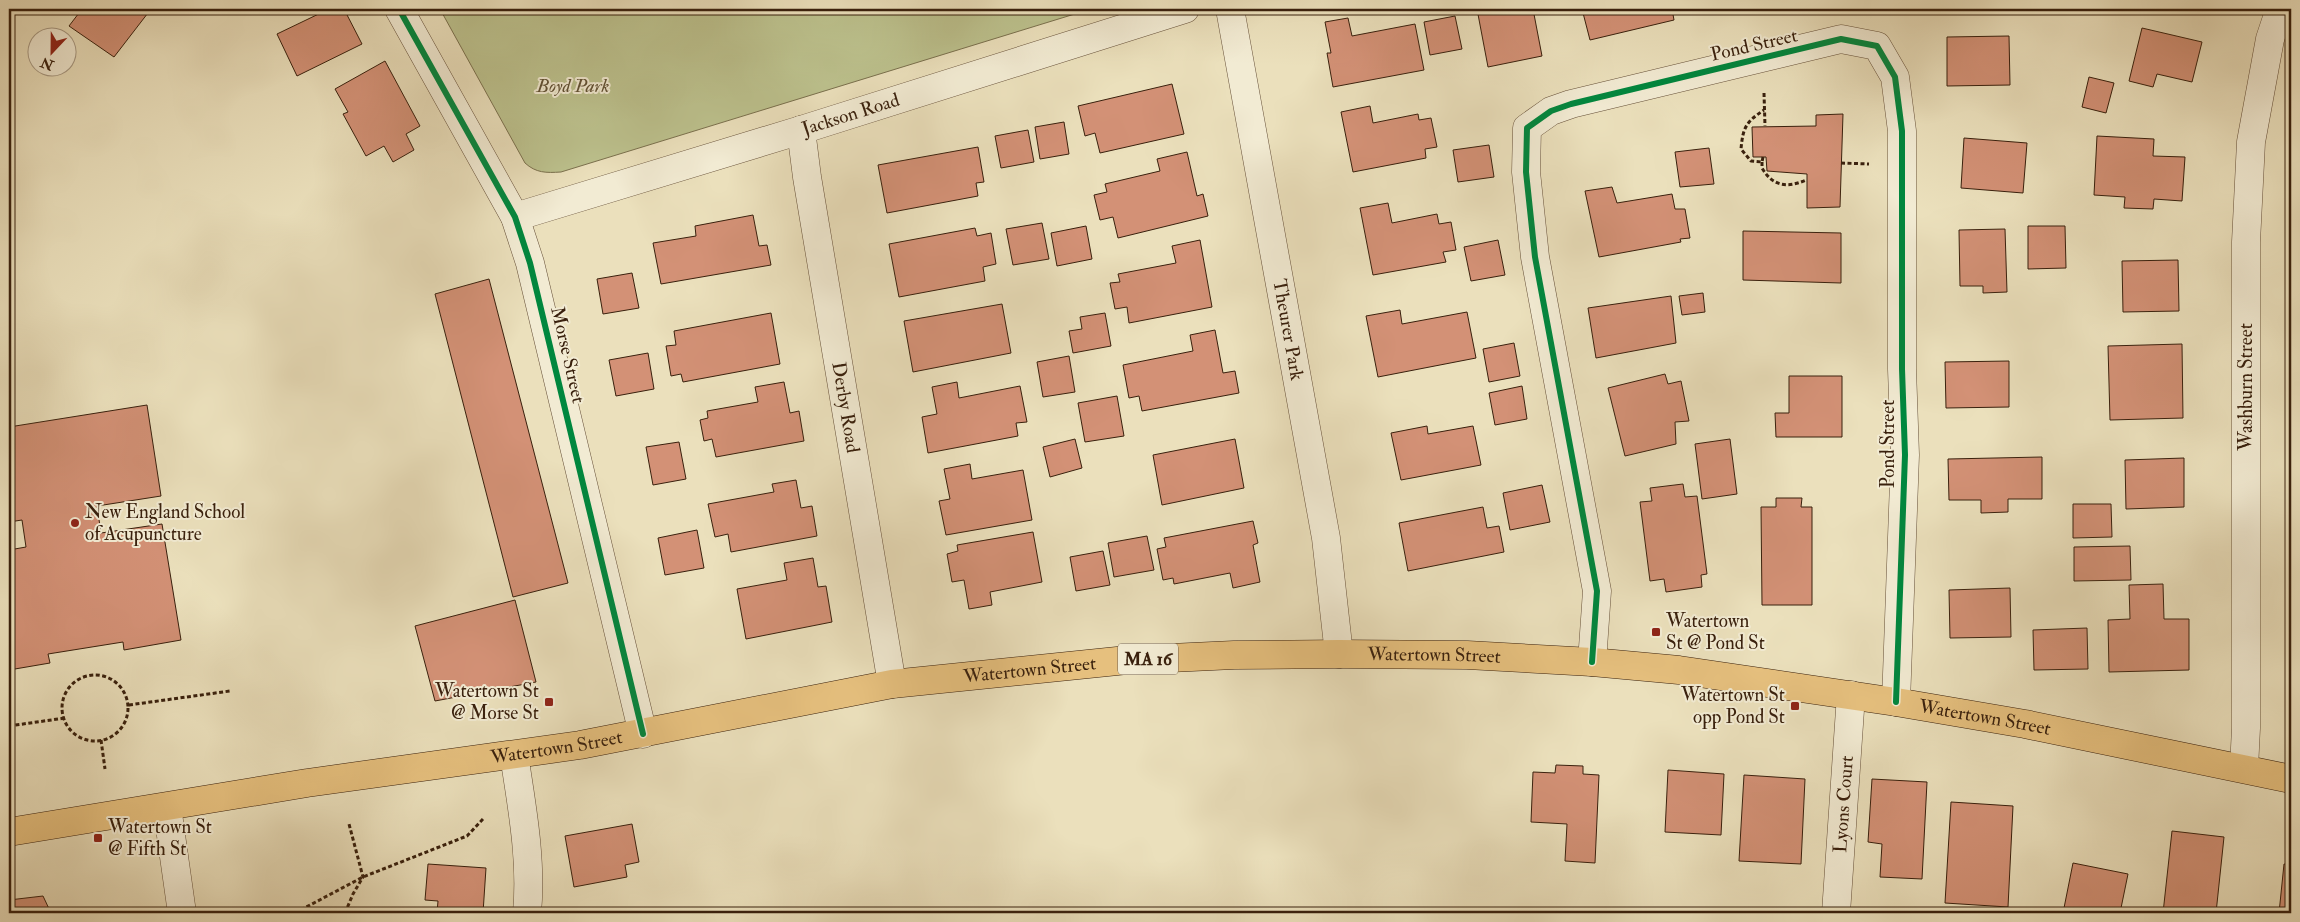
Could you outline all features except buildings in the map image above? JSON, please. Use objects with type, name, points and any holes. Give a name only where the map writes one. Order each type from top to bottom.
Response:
[{"type":"main road","name":"Watertown Street","points":[[9,832],[307,783],[514,755],[643,734],[892,684],[1127,660],[1339,654],[1467,655],[1592,662],[1679,670],[1896,702],[2025,724],[2291,779]]},
{"type":"street","name":"Morse Street","points":[[399,9],[515,217],[530,263],[643,734]]},
{"type":"street","name":"Jackson Road","points":[[515,217],[801,130],[1185,9]]},
{"type":"street","name":"Theurer Park","points":[[1230,9],[1324,528],[1339,654]]},
{"type":"street","name":"Washburn Street","points":[[2244,768],[2246,728],[2246,242],[2250,142],[2270,39],[2280,9]]},
{"type":"street","name":"Pond Street","points":[[1592,662],[1597,591],[1535,257],[1526,172],[1527,128],[1551,111],[1571,104],[1841,40],[1877,46],[1894,77],[1902,131],[1902,369],[1905,455],[1896,702]]},
{"type":"street","name":"Derby Road","points":[[801,130],[807,177],[892,684]]},
{"type":"street","name":"Lyons Court","points":[[1836,913],[1851,695]]},
{"type":"street","points":[[514,755],[523,809],[530,889],[527,913]]},
{"type":"street","points":[[167,807],[182,913]]},
{"type":"path","points":[[1764,93],[1765,126]]},
{"type":"path","points":[[1764,110],[1751,118],[1745,127],[1741,149],[1751,161],[1762,159],[1762,168],[1766,175],[1774,182],[1783,186],[1794,185],[1806,180]]},
{"type":"path","points":[[1841,162],[1874,165]]},
{"type":"path","points":[[104,675],[122,686],[129,705],[124,726],[108,739],[102,740],[87,740],[69,729],[62,710],[67,690],[83,676],[104,675]]},
{"type":"path","points":[[129,705],[230,691]]},
{"type":"path","points":[[9,726],[65,718]]},
{"type":"path","points":[[102,740],[105,769]]},
{"type":"path","points":[[294,913],[363,877],[467,836],[483,819]]},
{"type":"path","points":[[345,913],[352,894],[363,877],[349,824]]},
{"type":"green space","name":"Boyd Park","points":[[440,9],[1091,9],[561,172],[542,172],[525,163]]},
{"type":"cycle path","points":[[399,9],[515,217],[530,263],[643,734]]},
{"type":"cycle path","points":[[1592,662],[1597,591],[1535,257],[1526,172],[1527,128],[1551,111],[1571,104],[1841,39],[1877,46],[1895,77],[1902,131],[1902,369],[1905,455],[1896,702]]},
{"type":"place","name":"New England School of Acupuncture","points":[[75,523]]},
{"type":"place","name":"Watertown St @ Pond St","points":[[1656,632]]},
{"type":"place","name":"Watertown St @ Morse St","points":[[549,702]]},
{"type":"place","name":"Watertown St opp Pond St","points":[[1795,706]]},
{"type":"place","name":"Watertown St @ Fifth St","points":[[98,838]]}]
